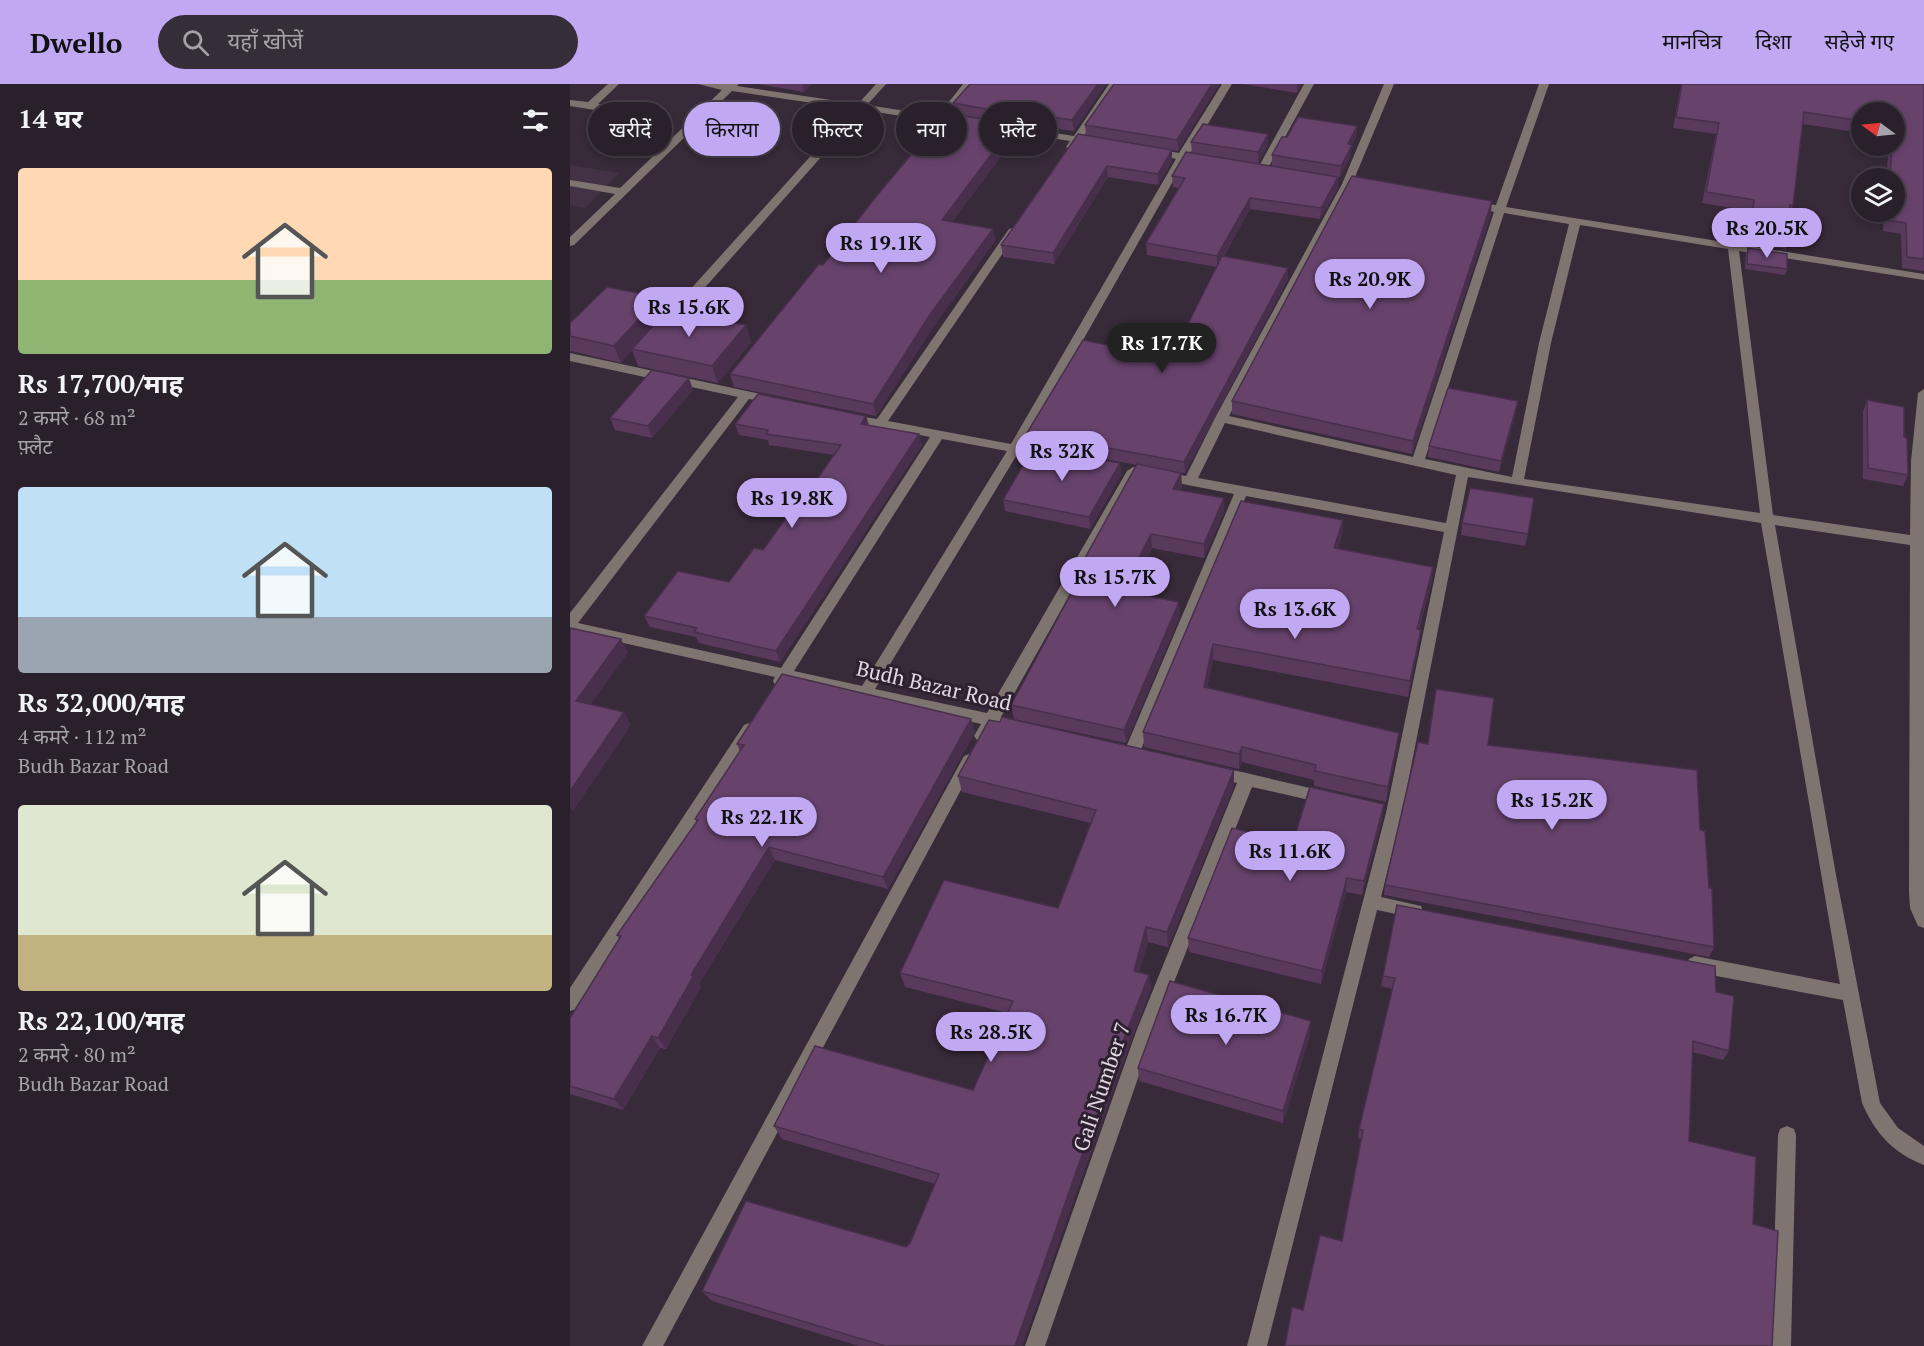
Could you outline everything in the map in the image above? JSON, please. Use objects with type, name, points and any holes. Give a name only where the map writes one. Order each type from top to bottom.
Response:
[{"type":"street","points":[[594,102],[614,84]]},
{"type":"street","points":[[703,84],[731,86],[830,102]]},
{"type":"street","points":[[865,102],[881,84]]},
{"type":"street","points":[[954,102],[968,84]]},
{"type":"street","points":[[1062,159],[1114,84]]},
{"type":"street","points":[[866,691],[1015,448],[1182,157],[1227,84]]},
{"type":"street","points":[[1251,168],[1268,171],[1309,84]]},
{"type":"street","points":[[1190,481],[1221,418],[1347,184],[1389,84]]},
{"type":"street","points":[[1418,462],[1500,209],[1544,84]]},
{"type":"street","points":[[570,243],[731,86]]},
{"type":"street","points":[[570,103],[588,106]]},
{"type":"street","points":[[967,123],[1111,145]]},
{"type":"street","points":[[1147,151],[1216,163]]},
{"type":"street","points":[[657,333],[817,156]]},
{"type":"street","points":[[907,162],[912,156]]},
{"type":"street","points":[[570,183],[623,192]]},
{"type":"street","points":[[1464,203],[1924,277]]},
{"type":"street","points":[[880,424],[1022,218]]},
{"type":"street","points":[[1517,482],[1545,344],[1575,222]]},
{"type":"street","points":[[1733,246],[1767,517],[1828,875],[1871,1103],[1878,1122],[1891,1137],[1924,1156]]},
{"type":"street","points":[[570,357],[630,364],[726,385],[746,394],[790,404]]},
{"type":"street","points":[[570,624],[746,394]]},
{"type":"street","points":[[1924,397],[1920,462],[1921,715],[1917,892],[1918,908],[1924,921]]},
{"type":"street","points":[[835,414],[1068,458]]},
{"type":"street","points":[[1221,418],[1517,482],[1767,517],[1921,542]]},
{"type":"street","points":[[771,694],[938,435]]},
{"type":"street","points":[[652,1346],[1127,470],[1451,530]]},
{"type":"street","points":[[1257,1346],[1371,902],[1388,812],[1463,472]]},
{"type":"street","points":[[1132,752],[1242,491]]},
{"type":"street","name":"Budh Bazar Road","points":[[570,624],[784,675],[866,691],[1012,725]]},
{"type":"street","points":[[570,1003],[759,714]]},
{"type":"street","points":[[1201,769],[1338,800]]},
{"type":"street","name":"Gali Number 7","points":[[1035,1346],[1145,1032],[1247,779]]},
{"type":"street","points":[[1371,902],[1430,914]]},
{"type":"street","points":[[1676,960],[1852,994]]},
{"type":"street","points":[[1781,1346],[1787,1135]]},
{"type":"shaded area","points":[[570,165],[619,173],[585,208],[570,205]]},
{"type":"building","points":[[970,84],[1098,84],[1072,120],[1057,118],[1057,102],[979,102],[979,108],[967,105],[967,102],[954,102]]},
{"type":"building","points":[[1114,84],[1212,84],[1177,140],[1085,125]]},
{"type":"building","points":[[1682,84],[1924,84],[1924,259],[1907,257],[1906,223],[1900,222],[1905,222],[1905,168],[1891,168],[1891,156],[1905,156],[1905,102],[1851,102],[1851,119],[1804,112],[1793,205],[1790,205],[1789,238],[1751,232],[1754,200],[1706,192],[1719,123],[1676,117]]},
{"type":"building","points":[[967,116],[979,118],[979,156],[990,156],[942,220],[993,229],[929,316],[873,404],[730,374],[819,264],[823,265],[910,156],[967,156]]},
{"type":"building","points":[[1298,117],[1357,126],[1348,144],[1352,145],[1341,166],[1272,155],[1282,137],[1287,137]]},
{"type":"building","points":[[1203,124],[1268,134],[1258,152],[1191,142]]},
{"type":"building","points":[[1078,134],[1172,150],[1158,174],[1107,166],[1053,253],[1001,245]]},
{"type":"building","points":[[1186,152],[1338,177],[1321,208],[1250,198],[1217,256],[1146,243],[1185,178],[1172,176]]},
{"type":"building","points":[[1352,176],[1492,201],[1413,441],[1232,401]]},
{"type":"building","points":[[1748,248],[1787,254],[1787,269],[1747,264]]},
{"type":"building","points":[[1222,256],[1288,268],[1184,462],[1027,433],[1083,340],[1171,358]]},
{"type":"building","points":[[607,287],[659,297],[614,346],[570,336],[570,323]]},
{"type":"building","points":[[666,311],[746,325],[712,366],[632,349]]},
{"type":"building","points":[[652,370],[689,378],[648,426],[610,418]]},
{"type":"building","points":[[1448,388],[1518,401],[1501,461],[1429,446]]},
{"type":"building","points":[[758,394],[866,416],[861,424],[919,434],[776,651],[694,632],[697,628],[644,616],[678,571],[729,582],[754,548],[763,550],[794,507],[797,508],[841,445],[766,434],[768,430],[735,424]]},
{"type":"building","points":[[1867,400],[1904,407],[1908,475],[1868,468]]},
{"type":"building","points":[[1033,448],[1120,463],[1089,517],[1003,500]]},
{"type":"building","points":[[1137,464],[1181,473],[1173,489],[1224,498],[1204,544],[1151,534],[1122,591],[1179,602],[1124,730],[1011,705],[1080,577],[1075,576]]},
{"type":"building","points":[[1470,488],[1534,498],[1528,534],[1462,523]]},
{"type":"building","points":[[1241,501],[1343,520],[1334,548],[1433,567],[1417,629],[1421,630],[1410,681],[1213,644],[1204,687],[1399,733],[1388,787],[1315,771],[1316,765],[1242,747],[1239,754],[1143,732]]},
{"type":"building","points":[[570,628],[621,639],[576,701],[624,712],[570,791]]},
{"type":"building","points":[[782,674],[971,719],[883,877],[769,847],[691,975],[694,975],[658,1038],[652,1036],[614,1099],[570,1086],[570,1018],[621,936],[617,935],[698,820],[695,819],[744,745],[737,744]]},
{"type":"building","points":[[1436,689],[1494,698],[1488,745],[1697,770],[1700,830],[1705,831],[1709,888],[1712,888],[1714,947],[1385,885],[1418,742],[1428,744]]},
{"type":"building","points":[[1002,717],[1234,770],[1167,932],[1146,927],[1134,971],[1149,975],[1115,1061],[1015,1346],[885,1346],[702,1291],[746,1201],[906,1247],[910,1243],[939,1174],[774,1126],[815,1046],[973,1090],[1013,1001],[900,973],[944,880],[1058,908],[1096,810],[958,776],[989,720],[1000,722]]},
{"type":"building","points":[[1310,787],[1384,804],[1364,881],[1347,878],[1322,971],[1188,938],[1232,828],[1293,842]]},
{"type":"building","points":[[1397,905],[1715,966],[1716,992],[1734,996],[1729,1051],[1693,1041],[1689,1141],[1756,1157],[1753,1224],[1778,1231],[1772,1346],[1285,1346],[1292,1307],[1303,1310],[1320,1235],[1342,1241],[1363,1130],[1359,1129],[1395,978],[1383,976]]},
{"type":"building","points":[[1170,981],[1311,1021],[1283,1111],[1138,1068]]}]
